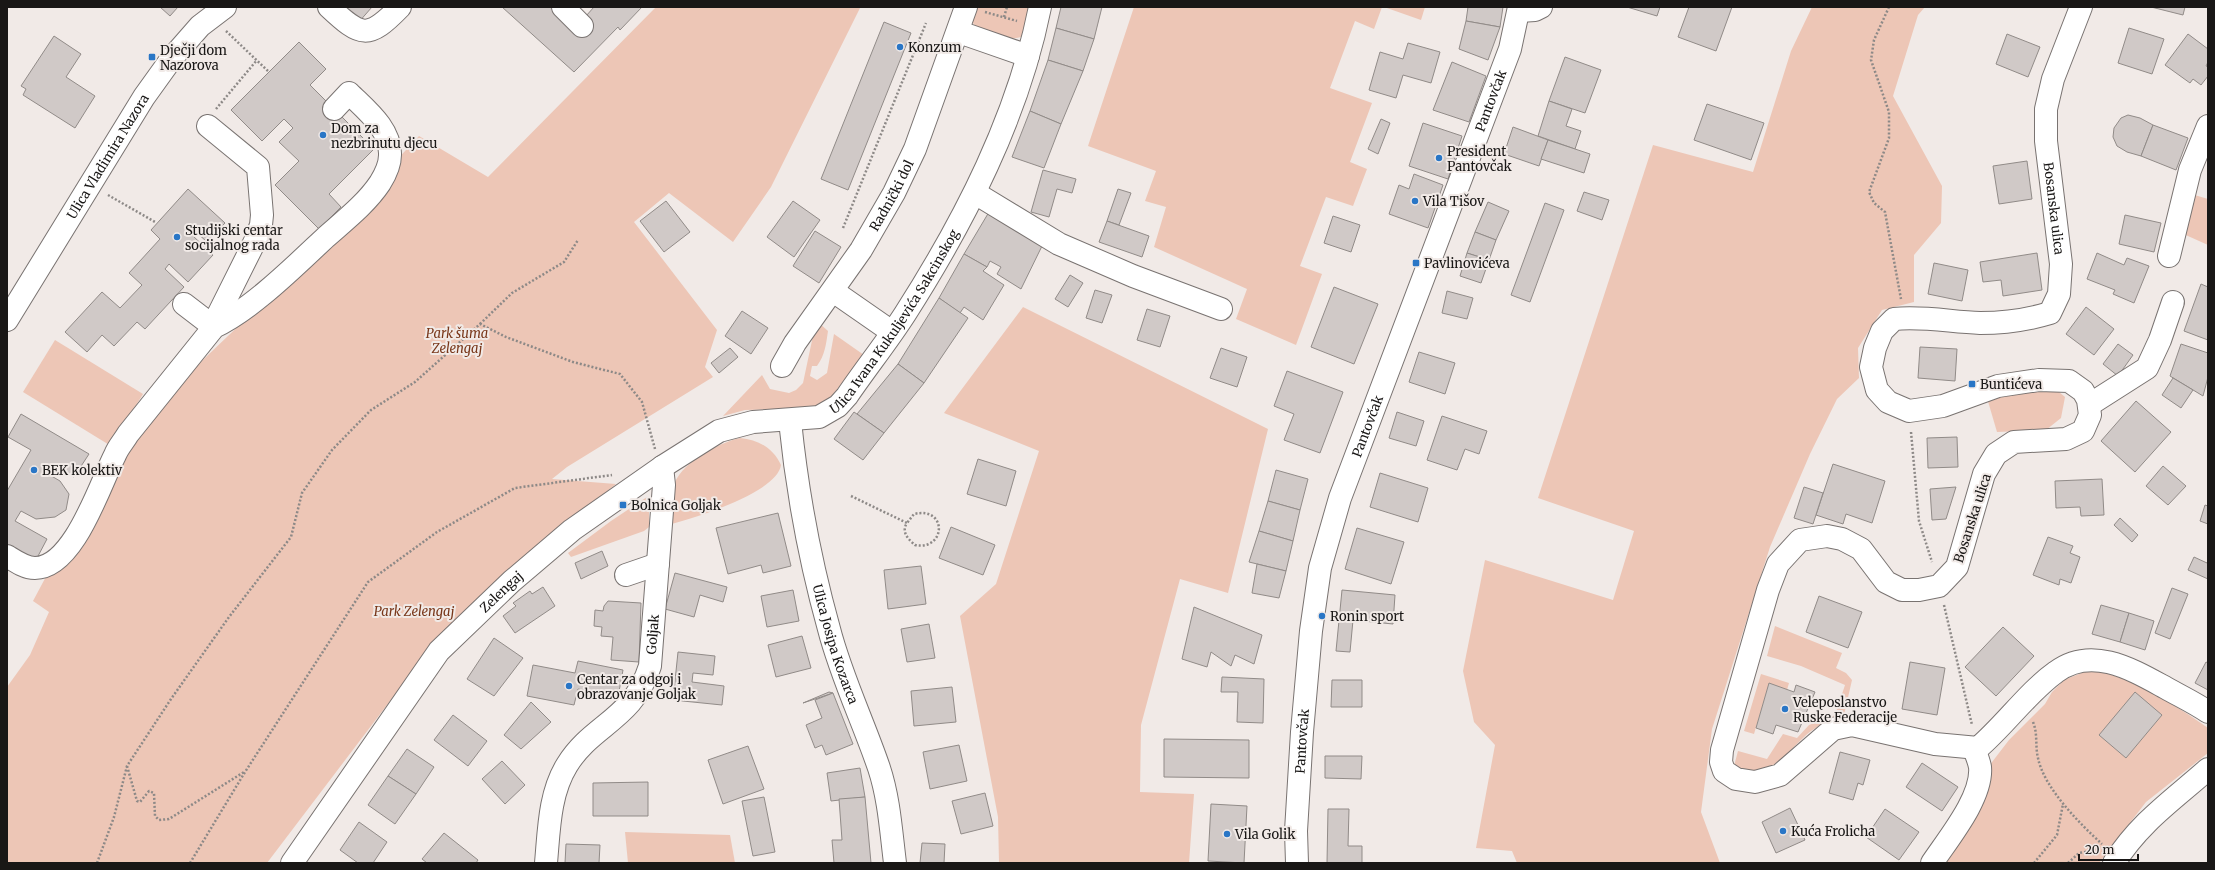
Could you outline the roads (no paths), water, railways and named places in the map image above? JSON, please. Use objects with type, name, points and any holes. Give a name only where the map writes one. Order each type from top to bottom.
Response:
[{"type":"street","points":[[329,7],[354,29],[367,31],[387,21],[400,7]]},
{"type":"street","points":[[563,7],[582,26]]},
{"type":"street","name":"Radnički dol","points":[[782,366],[795,343],[861,250],[894,193],[915,149],[959,32],[966,7]]},
{"type":"street","points":[[1519,9],[1535,10],[1541,7]]},
{"type":"street","name":"Bosanska ulica","points":[[1974,741],[1935,744],[1852,725],[1833,730],[1780,775],[1755,782],[1736,779],[1724,771],[1721,762],[1722,750],[1768,590],[1778,564],[1789,550],[1800,540],[1827,536],[1842,539],[1861,549],[1886,582],[1902,590],[1919,590],[1939,586],[1957,567],[1984,474],[1996,454],[2014,442],[2066,439],[2083,431],[2090,415],[2089,405],[2083,391],[2069,381],[2039,380],[1998,386],[1943,406],[1909,411],[1888,402],[1877,390],[1871,367],[1875,348],[1882,331],[1894,319],[1923,317],[1980,323],[2026,320],[2050,313],[2059,294],[2061,264],[2046,141],[2046,109],[2053,79],[2081,7]]},
{"type":"street","name":"Pantovčak","points":[[1297,863],[1296,832],[1302,732],[1311,631],[1320,568],[1340,498],[1510,49],[1519,9]]},
{"type":"street","name":"Ulica Vladimira Nazora","points":[[7,320],[144,98],[172,58],[200,26],[224,17]]},
{"type":"street","name":"Ulica Ivana Kukuljevića Sakcinskog","points":[[790,421],[819,417],[838,406],[892,332],[942,252],[975,193],[1004,124],[1028,56],[1038,17]]},
{"type":"street","points":[[959,32],[1028,56]]},
{"type":"street","points":[[214,327],[228,320],[283,277],[356,210],[381,182],[388,166],[390,155],[387,138],[378,122],[349,93],[334,109]]},
{"type":"street","points":[[7,556],[22,565],[34,568],[43,567],[58,559],[68,548],[77,535],[115,453],[155,399],[214,327],[218,315],[255,240],[262,215],[258,167],[208,126]]},
{"type":"street","points":[[2169,256],[2190,170],[2208,126]]},
{"type":"street","points":[[975,193],[1059,244],[1133,276],[1221,309]]},
{"type":"street","points":[[833,291],[892,332]]},
{"type":"street","points":[[2089,405],[2147,368],[2160,340],[2173,302]]},
{"type":"street","points":[[184,304],[214,327]]},
{"type":"street","name":"Zelengaj","points":[[292,863],[439,651],[512,581],[572,530],[659,460],[719,431],[753,422],[790,421]]},
{"type":"street","name":"Ulica Josipa Kozarca","points":[[790,421],[799,494],[829,629],[852,700],[879,769],[889,809],[895,863]]},
{"type":"street","name":"Goljak","points":[[546,863],[550,822],[556,792],[567,765],[583,745],[623,712],[635,699],[645,683],[650,666],[664,485],[659,460]]},
{"type":"street","points":[[626,575],[658,564]]},
{"type":"street","points":[[1932,863],[1965,814],[1975,792],[1980,767],[1974,741],[1994,734],[2056,671],[2071,663],[2092,660],[2112,662],[2131,670],[2208,712]]},
{"type":"street","points":[[2107,853],[2141,827],[2168,801],[2208,769]]},
{"type":"place","name":"Konzum","points":[[900,47]]},
{"type":"place","name":"Dječji dom Nazorova","points":[[152,57]]},
{"type":"place","name":"Dom za nezbrinutu djecu","points":[[323,135]]},
{"type":"place","name":"President Pantovčak","points":[[1439,158]]},
{"type":"place","name":"Vila Tišov","points":[[1415,201]]},
{"type":"place","name":"Studijski centar socijalnog rada","points":[[177,237]]},
{"type":"place","name":"Pavlinovićeva","points":[[1416,263]]},
{"type":"place","name":"Buntićeva","points":[[1972,384]]},
{"type":"place","name":"BEK kolektiv","points":[[34,470]]},
{"type":"place","name":"Bolnica Goljak","points":[[623,505]]},
{"type":"place","name":"Ronin sport","points":[[1322,616]]},
{"type":"place","name":"Centar za odgoj i obrazovanje Goljak","points":[[569,686]]},
{"type":"place","name":"Veleposlanstvo Ruske Federacije","points":[[1785,709]]},
{"type":"place","name":"Kuća Frolicha","points":[[1783,831]]},
{"type":"place","name":"Vila Golik","points":[[1227,834]]},
{"type":"park label","name":"Park šuma Zelengaj","points":[[457,340]]},
{"type":"park label","name":"Park Zelengaj","points":[[414,611]]}]
